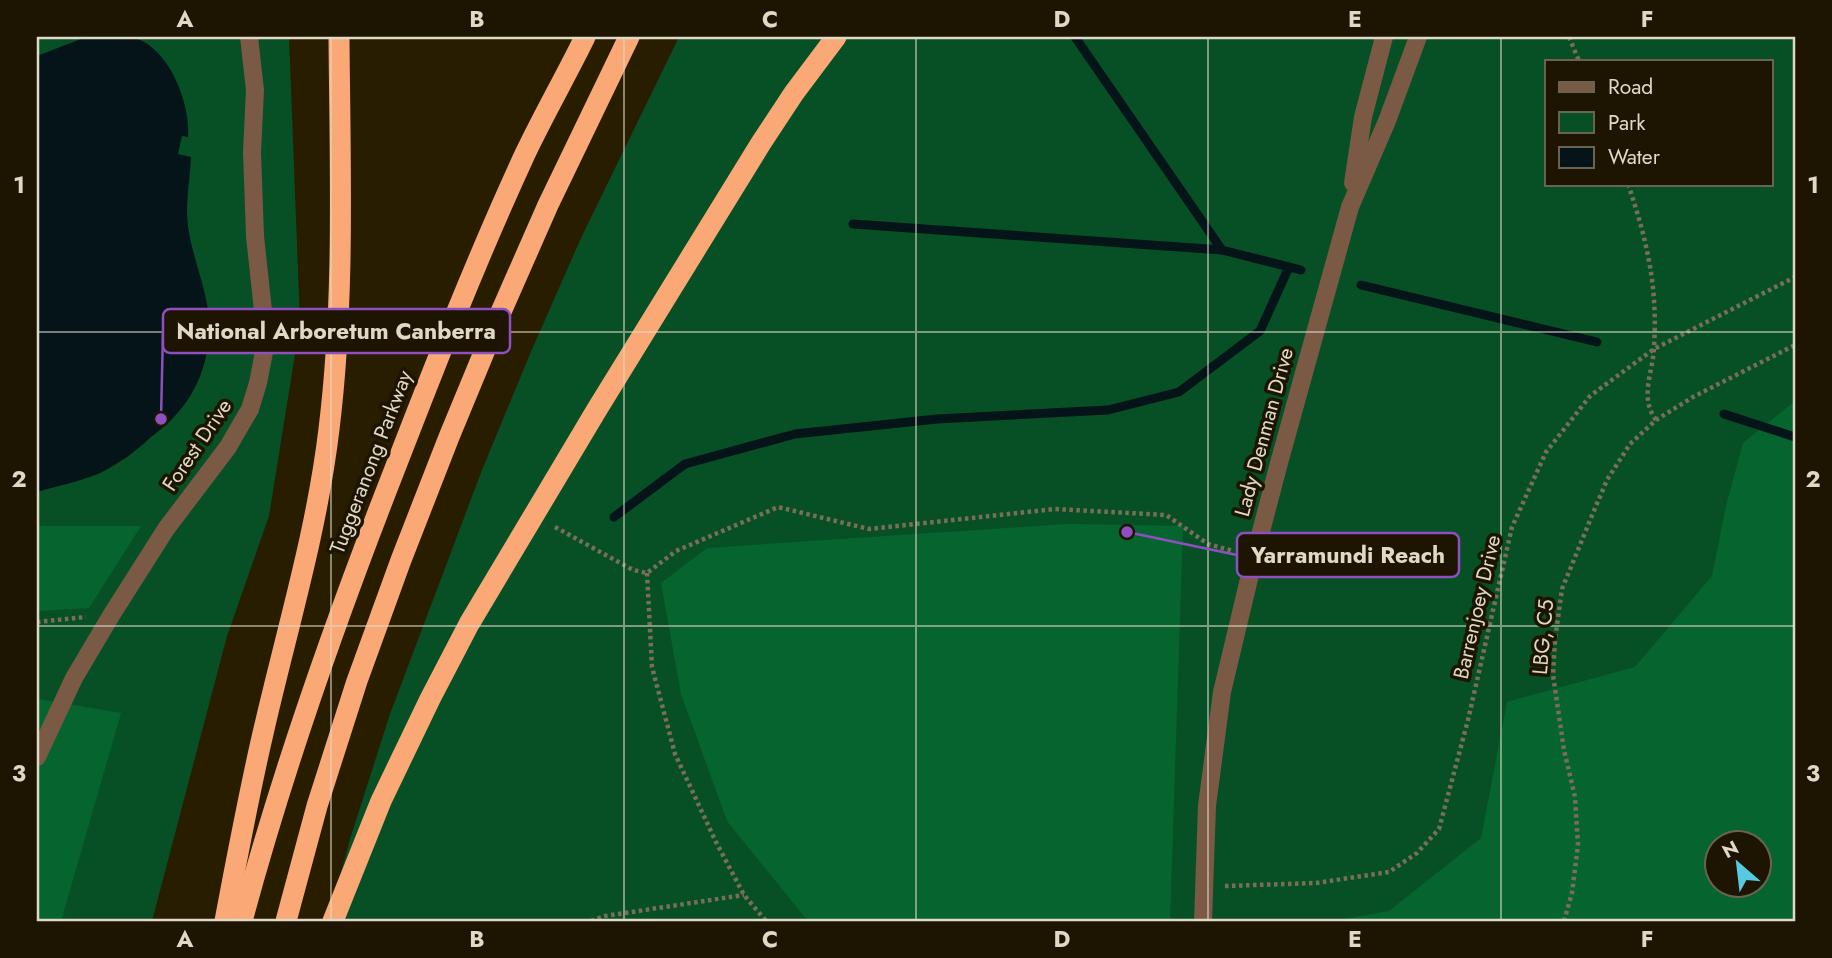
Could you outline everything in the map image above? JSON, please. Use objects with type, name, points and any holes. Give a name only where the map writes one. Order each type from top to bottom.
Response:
[{"type":"highway","points":[[225,921],[264,729],[306,561],[329,429],[341,254],[339,37]]},
{"type":"highway","name":"Tuggeranong Parkway","points":[[242,921],[296,736],[379,509],[475,269],[525,154],[586,37]]},
{"type":"highway","points":[[286,921],[317,806],[357,681],[401,560],[497,321],[548,205],[629,37]]},
{"type":"highway","points":[[333,921],[381,801],[429,699],[469,624],[761,143],[836,37]]},
{"type":"street","name":"Forest Drive","points":[[37,757],[75,678],[112,614],[166,529],[228,447],[250,409],[258,383],[264,352],[264,320],[255,236],[252,152],[255,90],[249,37]]},
{"type":"street","name":"Lady Denman Drive","points":[[1203,921],[1207,806],[1222,692],[1279,463],[1350,207],[1363,117],[1384,37]]},
{"type":"street","name":"Lady Denman Drive","points":[[1350,207],[1387,121],[1418,37]]},
{"type":"path","points":[[1569,37],[1579,60]]},
{"type":"path","points":[[1629,186],[1643,226],[1655,302],[1654,349],[1647,402],[1656,420]]},
{"type":"path","name":"Barrenjoey Drive","points":[[1203,887],[1316,883],[1390,872],[1417,853],[1439,829],[1468,720],[1512,527],[1546,452],[1590,396],[1654,349],[1795,276]]},
{"type":"path","name":"LBG, C5","points":[[1564,921],[1572,893],[1577,845],[1575,797],[1564,750],[1553,675],[1563,589],[1607,480],[1630,444],[1656,420],[1693,397],[1795,345]]},
{"type":"path","points":[[533,515],[633,570],[648,573],[676,551],[778,507],[869,528],[1055,509],[1166,515],[1208,544],[1254,558]]},
{"type":"path","points":[[648,573],[652,667],[675,754],[744,895],[766,921]]},
{"type":"path","points":[[37,622],[112,614]]},
{"type":"path","points":[[591,921],[605,916],[744,895]]},
{"type":"green space","points":[[37,37],[289,37],[300,323],[269,516],[227,636],[152,921],[37,921]]},
{"type":"green space","points":[[679,37],[1795,37],[1795,921],[328,921],[350,839],[390,714],[482,470],[581,238]]},
{"type":"green space","points":[[1795,401],[1795,921],[1332,921],[1389,911],[1481,838],[1507,702],[1635,667],[1712,576],[1726,506],[1743,443]]},
{"type":"green space","points":[[1068,524],[1183,526],[1170,921],[808,921],[727,821],[681,694],[661,583],[707,548]]},
{"type":"green space","points":[[37,526],[141,526],[89,608],[37,611]]},
{"type":"green space","points":[[37,699],[121,713],[61,921],[37,921]]},
{"type":"water","points":[[86,37],[129,37],[147,44],[168,65],[182,94],[188,137],[182,136],[178,154],[191,157],[187,218],[208,308],[208,346],[197,384],[183,407],[171,420],[132,453],[98,474],[37,492],[37,56]]},
{"type":"waterway","points":[[1075,37],[1222,250],[1301,270]]},
{"type":"waterway","points":[[853,224],[1222,250]]},
{"type":"waterway","points":[[614,517],[685,464],[795,434],[937,419],[1108,410],[1179,392],[1260,331],[1289,267]]},
{"type":"waterway","points":[[1361,285],[1597,342]]},
{"type":"waterway","points":[[1724,414],[1795,437]]},
{"type":"place","name":"National Arboretum Canberra","points":[[161,419]]},
{"type":"place","name":"Yarramundi Reach","points":[[1127,532]]}]
